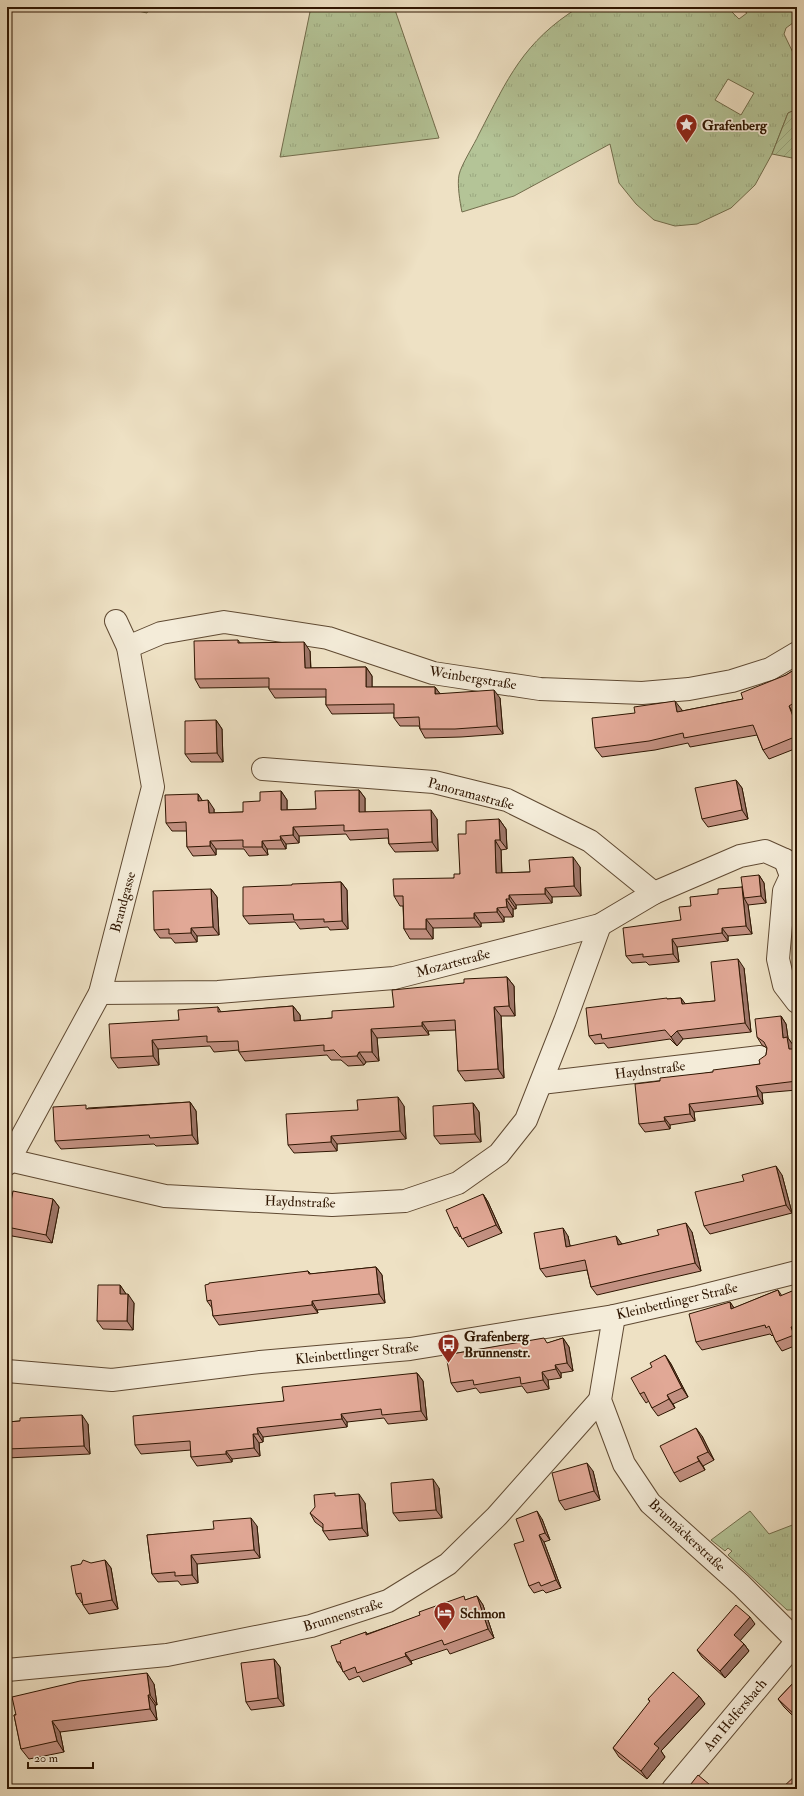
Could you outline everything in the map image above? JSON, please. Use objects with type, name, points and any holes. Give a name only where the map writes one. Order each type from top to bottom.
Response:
[{"type":"street","name":"Brandgasse","points":[[8,1162],[100,993],[153,787],[128,647],[116,621]]},
{"type":"street","name":"Weinbergstraße","points":[[128,647],[161,633],[224,622],[328,638],[433,673],[540,689],[642,693],[689,689],[732,681],[770,669],[797,654]]},
{"type":"street","name":"Panoramastraße","points":[[263,768],[434,782],[507,800],[590,841],[654,894]]},
{"type":"street","name":"Mozartstraße","points":[[100,993],[218,992],[394,978],[600,924],[654,894],[740,856],[765,851],[791,854]]},
{"type":"street","points":[[791,854],[791,876],[784,891],[778,959],[784,985],[797,1002]]},
{"type":"street","name":"Haydnstraße","points":[[8,1162],[165,1196],[332,1205],[405,1201],[458,1183],[499,1154],[526,1120],[565,1021],[600,924]]},
{"type":"street","name":"Haydnstraße","points":[[541,1082],[760,1057]]},
{"type":"street","name":"Kleinbettlinger Straße","points":[[7,1371],[112,1380],[260,1362],[410,1349],[614,1316],[797,1272]]},
{"type":"street","points":[[600,1400],[614,1316]]},
{"type":"street","name":"Brunnäckerstraße","points":[[600,1400],[624,1464],[650,1503],[741,1586],[797,1641]]},
{"type":"street","name":"Brunnenstraße","points":[[7,1670],[167,1655],[311,1626],[388,1601],[448,1564],[497,1516],[600,1400]]},
{"type":"street","name":"Am Helfersbach","points":[[673,1789],[797,1641]]},
{"type":"green space","points":[[121,7],[150,7],[147,13]]},
{"type":"green space","points":[[311,7],[394,7],[439,138],[280,157]]},
{"type":"green space","points":[[579,7],[727,7],[739,19],[747,13],[739,7],[797,7],[797,20],[786,28],[784,34],[797,61],[797,109],[788,113],[772,154],[755,185],[731,208],[697,224],[675,226],[654,220],[636,204],[619,183],[610,144],[514,196],[462,212],[458,179],[465,161],[499,95],[519,63],[530,48],[560,20]],"holes":[[[728,79],[754,93],[741,115],[715,100]]]},
{"type":"green space","points":[[797,109],[797,159],[772,154],[788,113]]},
{"type":"green space","points":[[750,1511],[769,1534],[795,1524],[797,1525],[797,1610],[787,1610],[728,1555],[732,1551],[728,1548],[725,1551],[711,1540]]},
{"type":"building","points":[[238,640],[238,643],[304,642],[305,668],[366,667],[366,687],[435,687],[435,694],[494,690],[497,726],[455,729],[420,729],[419,717],[394,718],[394,704],[326,705],[326,689],[269,689],[269,678],[195,679],[194,641]]},
{"type":"building","points":[[797,668],[797,701],[789,706],[797,727],[797,736],[763,750],[753,725],[684,738],[683,733],[649,741],[595,748],[592,718],[635,713],[634,707],[675,701],[677,712],[743,699],[741,693],[786,675]]},
{"type":"building","points":[[216,720],[217,753],[185,754],[185,721]]},
{"type":"building","points":[[736,780],[742,810],[702,819],[695,788]]},
{"type":"building","points":[[359,790],[359,812],[431,810],[432,842],[389,844],[388,829],[344,831],[344,825],[293,827],[293,835],[280,836],[281,840],[262,841],[262,847],[243,847],[243,840],[210,841],[210,846],[187,847],[186,822],[166,823],[165,795],[198,794],[198,801],[208,800],[209,813],[243,812],[243,802],[260,801],[260,792],[281,791],[281,810],[316,809],[315,791]]},
{"type":"building","points":[[499,819],[500,840],[495,840],[496,873],[530,872],[529,860],[573,857],[574,886],[545,888],[545,894],[509,895],[509,899],[506,899],[507,907],[497,908],[497,912],[474,913],[474,918],[426,919],[426,929],[404,929],[403,896],[394,896],[393,879],[454,878],[454,874],[460,874],[458,834],[466,834],[466,821]]},
{"type":"building","points":[[759,875],[761,896],[744,898],[741,877]]},
{"type":"building","points":[[341,882],[342,921],[324,922],[324,919],[294,920],[293,914],[243,916],[243,887]]},
{"type":"building","points":[[742,887],[746,926],[722,928],[722,933],[672,939],[673,954],[643,957],[643,954],[626,956],[623,928],[681,920],[679,907],[691,906],[690,897],[718,894],[718,889]]},
{"type":"building","points":[[211,889],[213,927],[191,928],[191,933],[169,934],[169,929],[154,930],[153,891]]},
{"type":"building","points":[[738,959],[745,1023],[677,1031],[671,1037],[665,1030],[602,1039],[601,1034],[589,1036],[586,1008],[667,998],[681,998],[682,1004],[715,1001],[711,962]]},
{"type":"building","points":[[507,977],[509,1006],[494,1007],[498,1069],[458,1071],[455,1020],[422,1022],[422,1026],[371,1029],[372,1052],[359,1052],[357,1056],[341,1057],[334,1050],[324,1051],[324,1045],[239,1052],[238,1041],[207,1042],[207,1036],[152,1040],[153,1056],[111,1058],[109,1024],[179,1020],[178,1010],[218,1007],[218,1012],[293,1006],[294,1021],[332,1018],[332,1011],[394,1007],[392,990],[464,983],[464,979]]},
{"type":"building","points":[[781,1016],[783,1038],[787,1037],[789,1049],[797,1049],[797,1081],[756,1086],[758,1096],[689,1104],[690,1114],[664,1117],[665,1121],[639,1124],[635,1084],[660,1081],[660,1078],[713,1072],[713,1070],[760,1064],[759,1060],[766,1055],[767,1048],[764,1042],[757,1037],[755,1019]]},
{"type":"building","points":[[398,1097],[400,1131],[331,1136],[331,1142],[288,1145],[286,1114],[358,1110],[357,1100]]},
{"type":"building","points":[[190,1102],[192,1135],[150,1138],[149,1135],[55,1141],[53,1107],[86,1105],[86,1109]]},
{"type":"building","points":[[473,1103],[475,1134],[434,1136],[433,1106]]},
{"type":"building","points":[[776,1166],[786,1205],[704,1226],[695,1192],[744,1181],[742,1175]]},
{"type":"building","points":[[13,1191],[53,1199],[46,1235],[7,1227]]},
{"type":"building","points":[[483,1194],[496,1225],[462,1239],[457,1227],[454,1228],[446,1210]]},
{"type":"building","points":[[686,1223],[695,1263],[591,1287],[585,1260],[540,1269],[534,1233],[563,1228],[566,1247],[616,1236],[618,1245],[659,1235],[657,1230]]},
{"type":"building","points":[[376,1267],[379,1294],[312,1301],[312,1305],[213,1316],[211,1300],[207,1301],[205,1285],[209,1283],[308,1271],[309,1274]]},
{"type":"building","points":[[98,1285],[120,1285],[120,1294],[128,1294],[127,1321],[97,1321]]},
{"type":"building","points":[[797,1289],[797,1325],[791,1327],[794,1335],[776,1342],[769,1326],[766,1328],[765,1325],[696,1342],[689,1314],[730,1302],[731,1309],[778,1290],[780,1296]]},
{"type":"building","points":[[544,1338],[547,1343],[563,1338],[567,1363],[555,1365],[556,1369],[542,1372],[543,1380],[521,1384],[520,1377],[474,1385],[473,1380],[451,1383],[446,1355]]},
{"type":"building","points":[[665,1355],[682,1388],[667,1395],[669,1399],[652,1408],[644,1392],[640,1394],[631,1378],[652,1367],[650,1363]]},
{"type":"building","points":[[417,1373],[421,1411],[382,1415],[381,1409],[341,1414],[342,1419],[257,1428],[258,1434],[253,1434],[254,1448],[226,1451],[226,1454],[191,1457],[190,1441],[135,1445],[133,1416],[284,1401],[282,1387]]},
{"type":"building","points":[[82,1415],[84,1446],[7,1449],[7,1422],[20,1421],[20,1418]]},
{"type":"building","points":[[696,1428],[708,1452],[697,1457],[699,1461],[674,1473],[660,1446]]},
{"type":"building","points":[[587,1463],[594,1491],[559,1501],[552,1473]]},
{"type":"building","points":[[433,1479],[436,1510],[393,1513],[391,1483]]},
{"type":"building","points":[[335,1493],[335,1496],[359,1494],[362,1528],[323,1531],[323,1524],[310,1513],[315,1507],[314,1495]]},
{"type":"building","points":[[537,1511],[545,1533],[539,1535],[556,1580],[541,1586],[539,1582],[529,1586],[514,1544],[524,1541],[516,1519]]},
{"type":"building","points":[[251,1518],[254,1550],[191,1555],[192,1575],[175,1576],[175,1572],[152,1574],[147,1535],[214,1529],[213,1521]]},
{"type":"building","points":[[83,1560],[91,1563],[105,1560],[112,1600],[83,1605],[81,1593],[76,1594],[71,1566],[81,1564]]},
{"type":"building","points":[[464,1596],[465,1600],[477,1596],[488,1629],[444,1645],[442,1640],[405,1653],[406,1656],[357,1673],[355,1667],[343,1672],[340,1662],[337,1662],[331,1646],[341,1643],[340,1641],[366,1632],[366,1635],[420,1615],[419,1612]]},
{"type":"building","points":[[736,1605],[750,1617],[734,1635],[744,1644],[720,1671],[697,1650]]},
{"type":"building","points":[[274,1659],[278,1698],[246,1702],[241,1663]]},
{"type":"building","points":[[673,1672],[699,1696],[654,1744],[659,1748],[641,1771],[613,1748],[650,1701],[648,1699]]},
{"type":"building","points":[[147,1673],[150,1709],[52,1721],[57,1741],[21,1749],[12,1697],[80,1681]]},
{"type":"building","points":[[797,1679],[797,1717],[778,1699]]},
{"type":"building","points":[[797,1774],[797,1789],[781,1789]]},
{"type":"building","points":[[698,1775],[715,1789],[687,1789]]},
{"type":"building","points":[[584,1785],[590,1789],[582,1789]]},
{"type":"place","name":"Grafenberg","points":[[686,144]]},
{"type":"place","name":"Grafenberg Brunnenstr.","points":[[449,1364]]},
{"type":"place","name":"Schmon","points":[[445,1632]]}]
